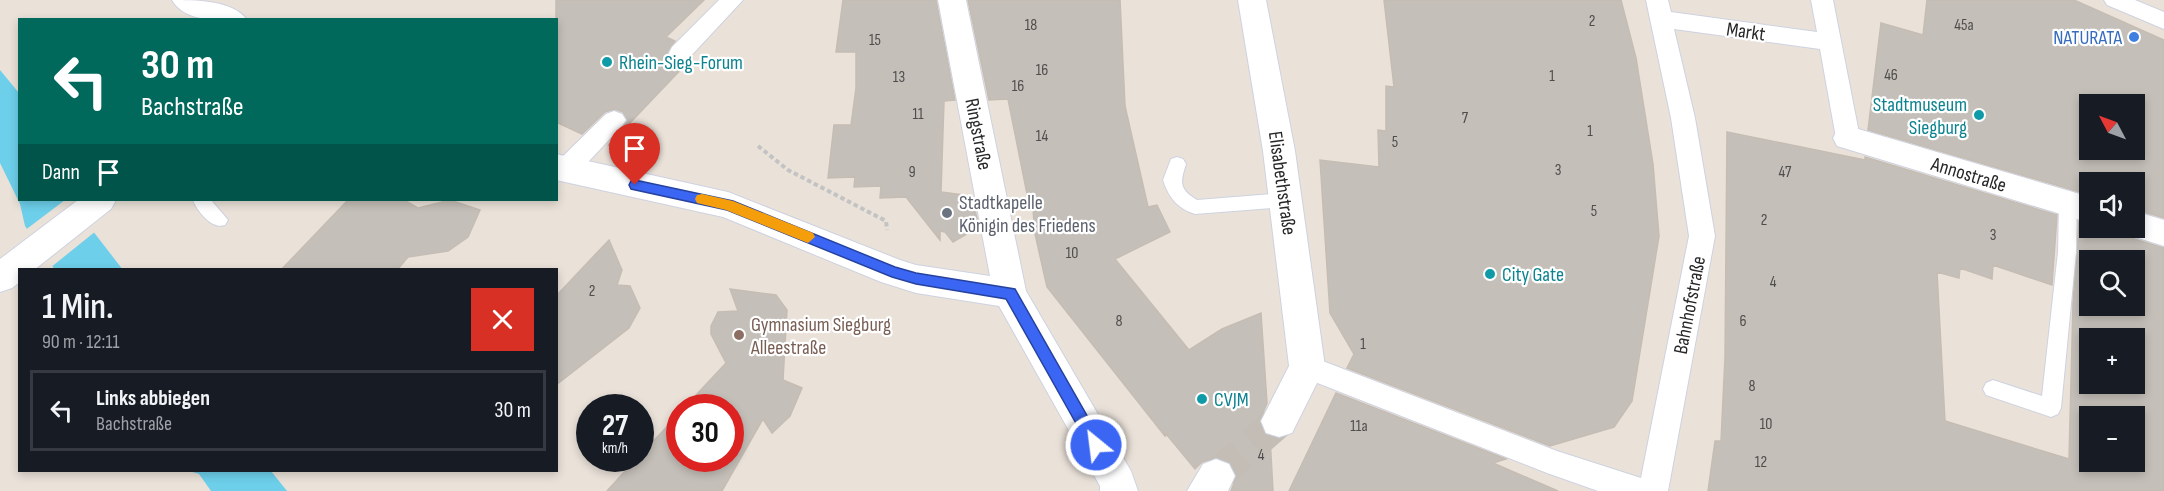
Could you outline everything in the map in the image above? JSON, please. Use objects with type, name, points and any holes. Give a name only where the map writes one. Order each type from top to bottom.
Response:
[{"type":"street","points":[[186,0],[228,18]]},
{"type":"street","points":[[680,53],[732,0]]},
{"type":"street","name":"Ringstraße","points":[[952,0],[1010,293],[1118,483],[1119,491]]},
{"type":"street","name":"Elisabethstraße","points":[[1252,0],[1279,151],[1307,366]]},
{"type":"street","points":[[1822,0],[1848,138]]},
{"type":"street","points":[[2115,0],[2164,21]]},
{"type":"street","name":"Markt","points":[[1683,118],[1659,10],[1830,42]]},
{"type":"street","name":"Bahnhofstraße","points":[[1653,491],[1702,236],[1683,118]]},
{"type":"street","points":[[561,168],[615,120]]},
{"type":"street","name":"Annostraße","points":[[1848,138],[2079,207]]},
{"type":"street","points":[[561,168],[728,205],[892,272],[916,279],[1010,293]]},
{"type":"street","points":[[0,278],[96,203]]},
{"type":"street","points":[[2145,227],[2164,232]]},
{"type":"street","points":[[1279,421],[1307,366],[1546,460],[1638,491]]},
{"type":"lane","points":[[1177,164],[1172,180],[1175,189],[1181,199],[1195,207],[1285,200]]},
{"type":"lane","points":[[202,201],[219,220]]},
{"type":"lane","points":[[1994,389],[2051,408],[2067,252],[2079,207]]},
{"type":"path","points":[[758,146],[788,170],[886,221],[892,272]]},
{"type":"water","points":[[0,70],[18,92],[18,200],[0,163]]},
{"type":"water","points":[[19,201],[70,201],[121,268],[54,268],[25,226]]},
{"type":"water","points":[[192,472],[272,472],[287,491],[211,491],[199,474]]},
{"type":"pier","points":[[64,201],[74,201],[96,231],[50,268],[24,231]]},
{"type":"building","name":"Rhein-Sieg-Forum","points":[[556,0],[704,0],[666,37],[675,41],[667,52],[670,60],[679,63],[689,61],[608,146],[628,121],[623,112],[615,109],[605,112],[582,134],[558,123],[558,18],[556,18]]},
{"type":"building","points":[[843,0],[936,0],[955,100],[944,101],[941,192],[964,195],[975,210],[979,227],[953,242],[945,232],[940,231],[940,240],[906,197],[880,198],[881,186],[854,187],[855,177],[828,178],[834,125],[851,125],[856,88],[856,52],[836,52]]},
{"type":"building","points":[[968,0],[1120,0],[1125,106],[1148,207],[1157,205],[1170,232],[1115,259],[1189,350],[1222,329],[1261,313],[1267,403],[1259,422],[1264,434],[1270,436],[1273,491],[1231,491],[1237,475],[1230,462],[1217,457],[1202,462],[1195,469],[1167,435],[1165,436],[1047,287],[1035,234],[1032,197],[1028,199],[1008,99],[989,100]]},
{"type":"building","points":[[1384,0],[1621,0],[1636,58],[1653,164],[1659,236],[1632,401],[1614,427],[1550,446],[1347,368],[1354,354],[1330,313],[1320,160],[1379,167],[1378,130],[1386,131],[1386,86],[1394,87]]},
{"type":"building","name":"Stadtmuseum Siegburg","points":[[1927,0],[2074,0],[2164,40],[2164,218],[2145,212],[2145,172],[2079,172],[2079,192],[1868,130],[1881,23],[1923,35]]},
{"type":"building","points":[[1727,132],[1865,160],[1865,157],[2057,215],[2052,285],[1993,265],[1992,279],[1960,268],[1959,278],[1937,272],[1945,421],[2069,459],[2073,303],[2079,222],[2079,238],[2131,238],[2164,248],[2164,491],[1708,491],[1715,441],[1721,441],[1725,358]]},
{"type":"building","points":[[347,201],[406,201],[418,208],[453,201],[480,210],[468,237],[448,251],[408,257],[399,268],[283,268]]},
{"type":"building","points":[[609,240],[622,270],[617,285],[630,286],[640,308],[629,328],[558,383],[558,294]]},
{"type":"building","points":[[730,289],[776,295],[787,310],[783,380],[802,388],[790,416],[772,433],[763,419],[744,452],[744,394],[697,394],[726,363],[711,334],[711,326],[718,312],[738,311]]},
{"type":"building","points":[[1336,393],[1506,459],[1493,463],[1558,491],[1289,491]]},
{"type":"building","points":[[666,428],[666,472],[733,472],[722,491],[607,491],[624,472],[654,472],[654,440]]},
{"type":"tunnel","points":[[1216,476],[1279,421]]},
{"type":"slow traffic","points":[[702,199],[728,205],[808,237]]},
{"type":"place","name":"NATURATA","points":[[2134,37]]},
{"type":"place","name":"Rhein-Sieg-Forum","points":[[607,62]]},
{"type":"place","name":"Stadtmuseum Siegburg","points":[[1979,115]]},
{"type":"place","name":"Stadtkapelle Königin des Friedens","points":[[947,213]]},
{"type":"place","name":"City Gate","points":[[1490,274]]},
{"type":"place","name":"Gymnasium Siegburg Alleestraße","points":[[739,335]]},
{"type":"place","name":"CVJM","points":[[1202,399]]},
{"type":"route","points":[[635,185],[728,205],[892,272],[916,279],[1010,293],[1096,445]]}]
